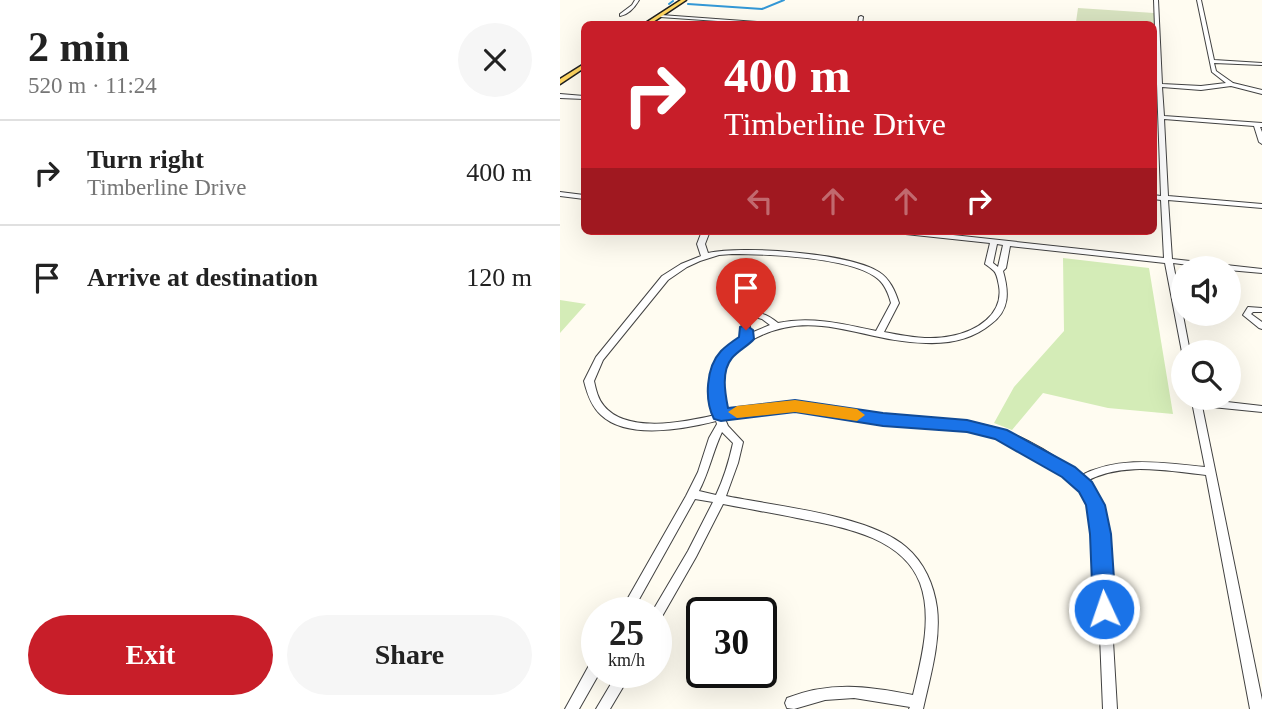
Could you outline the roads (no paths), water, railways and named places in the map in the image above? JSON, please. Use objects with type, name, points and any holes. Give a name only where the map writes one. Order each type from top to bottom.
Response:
[{"type":"main road","points":[[652,21],[684,0]]},
{"type":"main road","points":[[560,82],[581,68]]},
{"type":"street","points":[[621,15],[634,6],[637,0]]},
{"type":"street","points":[[1156,0],[1156,21]]},
{"type":"street","points":[[1199,0],[1216,75],[1231,84],[1262,92]]},
{"type":"street","points":[[661,16],[712,21]]},
{"type":"street","points":[[1157,54],[1168,261],[1184,340]]},
{"type":"street","points":[[1211,61],[1262,64]]},
{"type":"street","points":[[1160,85],[1201,88],[1231,84]]},
{"type":"street","points":[[560,96],[581,98]]},
{"type":"street","points":[[1160,117],[1259,125],[1262,142]]},
{"type":"street","points":[[1157,153],[1162,153]]},
{"type":"street","points":[[560,194],[581,197]]},
{"type":"street","points":[[1157,198],[1262,206]]},
{"type":"street","points":[[704,235],[701,244],[705,256]]},
{"type":"street","points":[[932,235],[1262,271]]},
{"type":"street","points":[[666,597],[729,479],[738,442],[721,420],[717,391],[718,368],[727,354],[747,339],[777,327],[807,322],[911,340],[943,340],[984,327],[1001,311],[1005,303],[999,271],[989,264],[994,242]]},
{"type":"street","points":[[999,271],[1007,243]]},
{"type":"street","points":[[879,334],[895,303],[888,284],[871,270],[854,264],[749,251],[705,256],[678,268],[666,278],[599,359],[590,381],[597,406],[609,416],[634,425],[651,427],[721,420],[795,406],[883,419],[983,429],[1051,460],[1079,481],[1096,505],[1101,534],[1110,709]]},
{"type":"street","points":[[1262,310],[1251,309],[1247,315],[1262,326]]},
{"type":"street","points":[[747,339],[745,320],[751,314],[761,314],[777,327]]},
{"type":"street","points":[[1241,406],[1262,409]]},
{"type":"street","points":[[1198,410],[1257,709]]},
{"type":"street","points":[[634,597],[692,494],[708,458],[711,439],[721,420]]},
{"type":"street","points":[[1079,481],[1106,470],[1127,466],[1159,466],[1211,472]]},
{"type":"street","points":[[692,494],[861,527],[899,548],[916,566],[931,606],[930,629],[916,705],[857,690],[814,695],[792,703]]},
{"type":"street","points":[[572,709],[584,688]]},
{"type":"street","points":[[603,709],[615,688]]},
{"type":"waterway","points":[[688,4],[762,9],[784,0]]},
{"type":"waterway","points":[[669,4],[673,1]]}]
